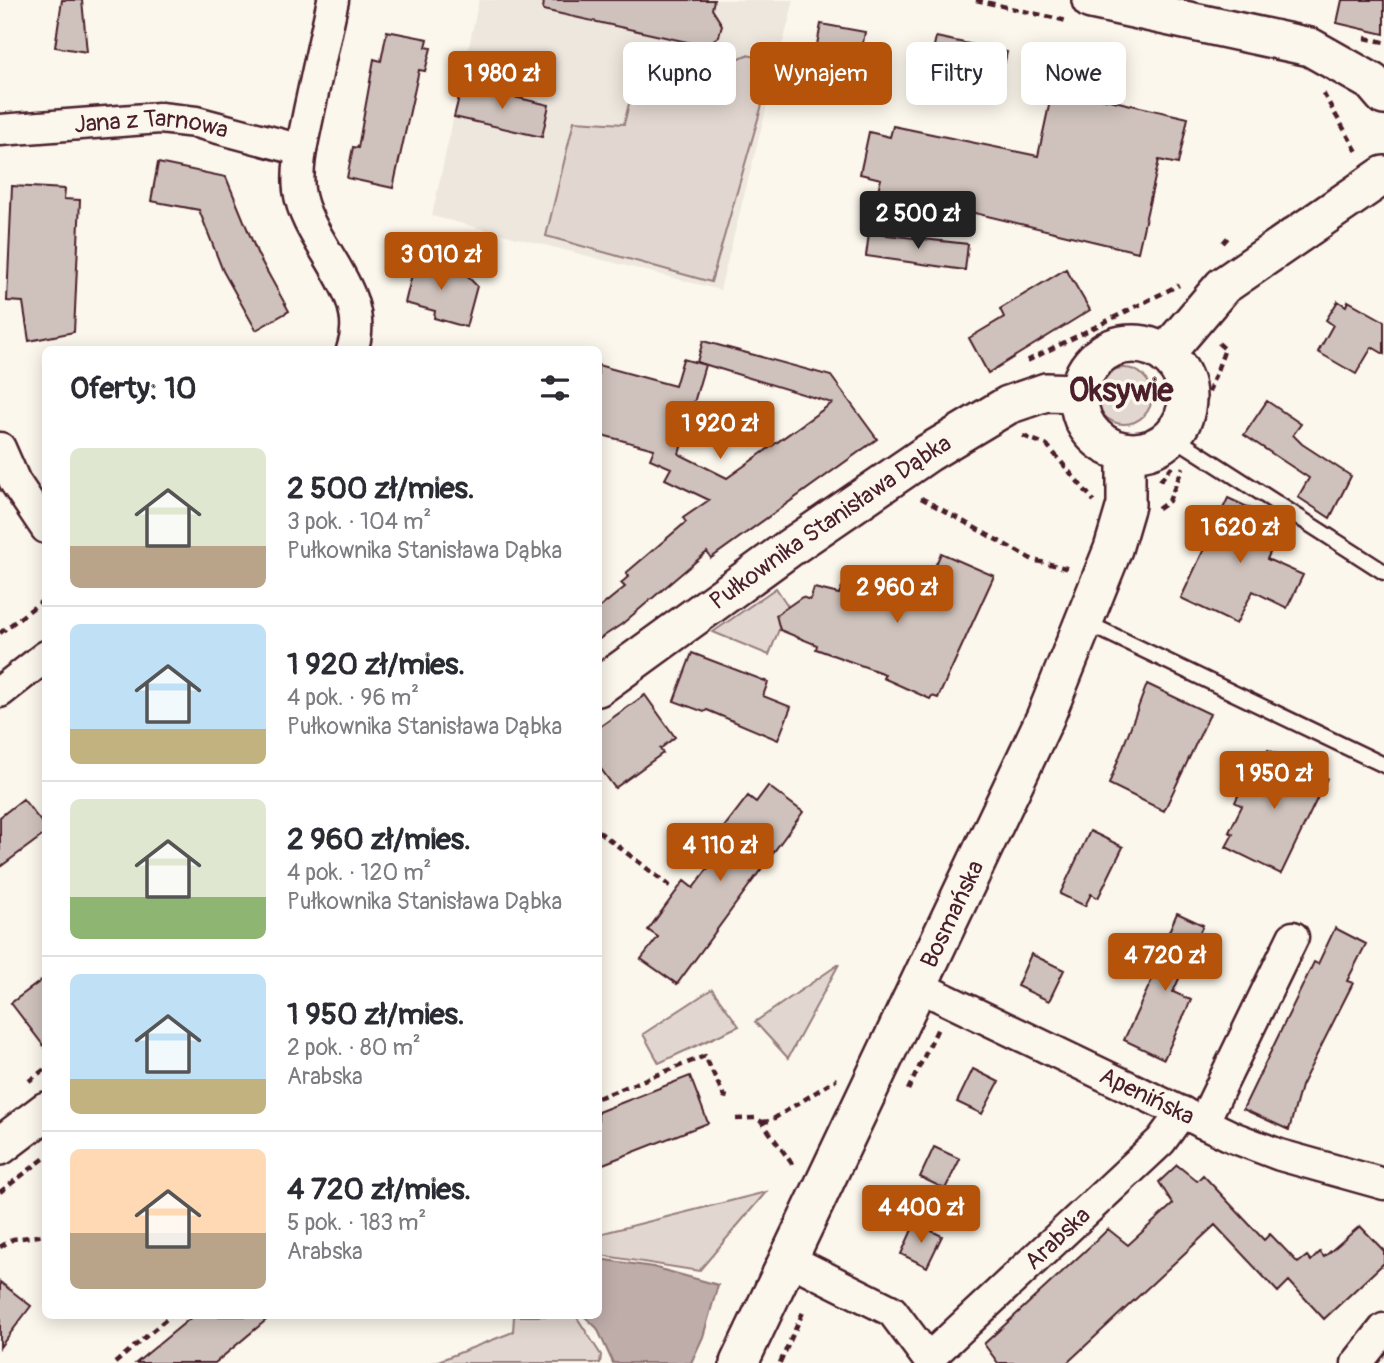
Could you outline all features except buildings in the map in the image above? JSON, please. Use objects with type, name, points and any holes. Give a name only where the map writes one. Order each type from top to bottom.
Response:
[{"type":"street","points":[[333,0],[301,150],[299,193],[346,290],[354,313],[353,346]]},
{"type":"street","points":[[1091,0],[1310,47],[1372,82],[1384,96]]},
{"type":"street","name":"Jana z Tarnowa","points":[[0,130],[160,118],[196,122],[301,150]]},
{"type":"street","points":[[1165,354],[1223,286],[1384,175]]},
{"type":"street","points":[[1134,344],[1151,346],[1165,354],[1179,369],[1187,388],[1187,408],[1180,440],[1126,453],[1106,446],[1090,433],[1080,414],[1078,393],[1091,363],[1103,352],[1134,344]]},
{"type":"street","name":"Pułkownika Stanisława Dąbka","points":[[602,684],[798,541],[928,453],[1008,405],[1046,392],[1078,393]]},
{"type":"street","points":[[0,448],[15,482],[42,521]]},
{"type":"street","name":"Bosmańska","points":[[739,1363],[1045,718],[1085,622],[1126,505],[1126,453]]},
{"type":"street","points":[[0,692],[42,659]]},
{"type":"street","name":"Arabska","points":[[929,1361],[1161,1141],[1193,1117],[1293,937]]},
{"type":"street","name":"Apenińska","points":[[919,986],[1280,1156],[1384,1184]]},
{"type":"street","points":[[0,1146],[42,1114]]},
{"type":"street","points":[[789,1259],[892,1311],[929,1361]]},
{"type":"street","points":[[1357,1363],[1384,1329]]},
{"type":"lane","points":[[1180,440],[1384,572]]},
{"type":"lane","points":[[1085,622],[1384,765]]},
{"type":"path","points":[[1318,83],[1351,145]]},
{"type":"path","points":[[1026,362],[1087,328],[1161,296]]},
{"type":"path","points":[[1157,485],[1225,349]]},
{"type":"path","points":[[1021,436],[1047,445],[1091,501]]},
{"type":"path","points":[[1158,497],[1160,509],[1169,501],[1188,456],[1180,440]]},
{"type":"path","points":[[916,491],[921,498],[1033,560],[1074,570]]},
{"type":"path","points":[[0,633],[42,601]]},
{"type":"path","points":[[602,834],[670,886]]},
{"type":"path","points":[[602,1096],[705,1056],[724,1096],[731,1098]]},
{"type":"path","points":[[762,1122],[770,1121],[839,1078]]},
{"type":"path","points":[[736,1119],[755,1118],[762,1122],[798,1170]]},
{"type":"path","points":[[0,1192],[42,1160]]},
{"type":"path","points":[[0,1247],[13,1238],[42,1235]]},
{"type":"path","points":[[115,1363],[166,1319]]},
{"type":"shaded area","points":[[479,0],[794,0],[783,42],[750,42],[750,105],[767,105],[720,290],[432,216]]},
{"type":"shaded area","points":[[750,56],[750,105],[762,105],[711,282],[546,236],[574,121],[624,124],[629,105],[736,105],[736,60]]},
{"type":"shaded area","points":[[1118,368],[1130,368],[1144,376],[1152,390],[1150,407],[1144,416],[1130,424],[1118,424],[1101,412],[1096,402],[1096,390],[1108,373]]},
{"type":"shaded area","points":[[776,588],[788,606],[769,655],[713,632]]},
{"type":"shaded area","points":[[839,964],[788,1058],[755,1022]]},
{"type":"shaded area","points":[[712,989],[739,1026],[659,1063],[643,1034]]},
{"type":"shaded area","points":[[766,1192],[699,1271],[602,1255],[602,1233]]},
{"type":"shaded area","points":[[602,1259],[653,1267],[718,1285],[703,1337],[691,1363],[613,1363],[597,1328],[587,1319],[602,1319]]},
{"type":"shaded area","points":[[514,1319],[578,1319],[601,1355],[600,1363],[433,1363],[513,1332]]},
{"type":"district","name":"Oksywie","points":[[1121,390]]}]
